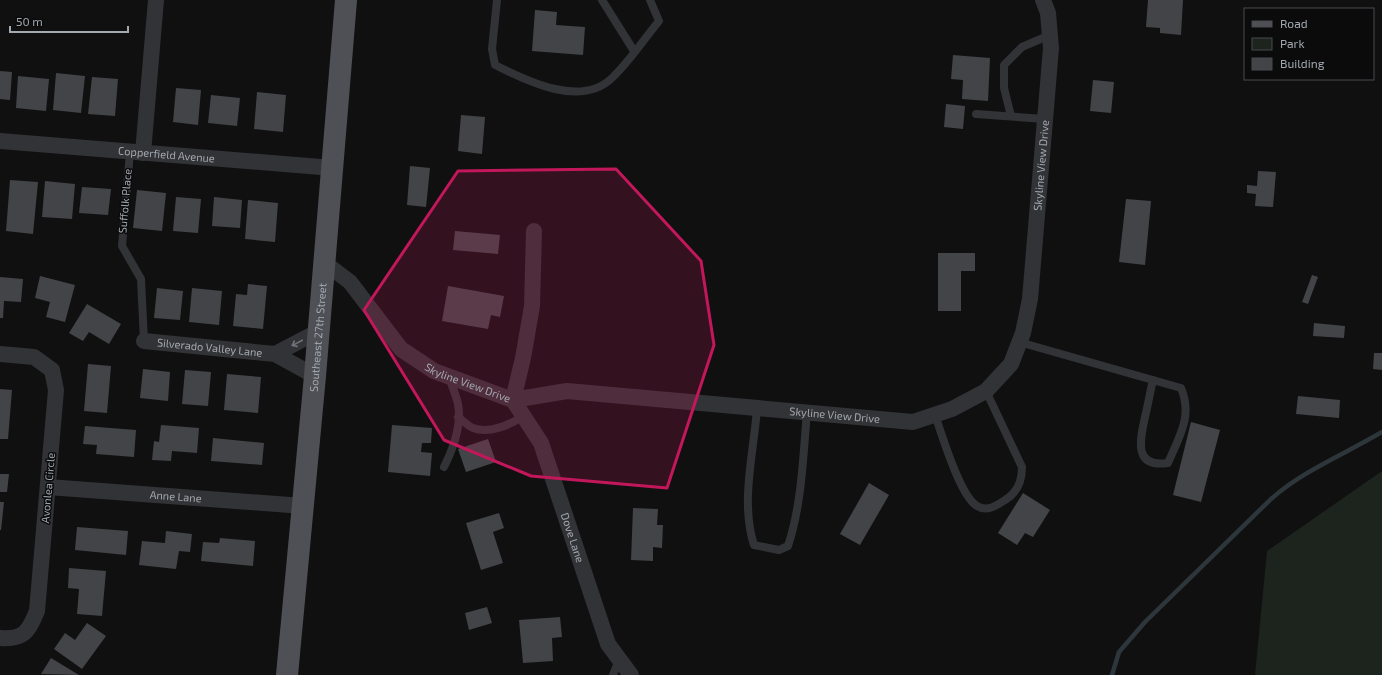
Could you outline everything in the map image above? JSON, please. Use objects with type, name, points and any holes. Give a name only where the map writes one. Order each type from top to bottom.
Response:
[{"type":"main road","name":"Southeast 27th Street","points":[[287,675],[319,331],[346,0]]},
{"type":"street","name":"Suffolk Place","points":[[136,152],[156,0]]},
{"type":"street","name":"Skyline View Drive","points":[[324,263],[350,282],[401,349],[434,371],[513,400],[567,391],[913,422],[952,409],[986,391],[1011,364],[1019,342],[1030,299],[1051,48],[1048,13],[1042,0]]},
{"type":"street","name":"Copperfield Avenue","points":[[0,141],[333,168]]},
{"type":"street","points":[[513,400],[523,358],[532,306],[534,231]]},
{"type":"street","name":"Silverado Valley Lane","points":[[275,354],[319,331]]},
{"type":"street","name":"Silverado Valley Lane","points":[[144,341],[275,354],[315,376]]},
{"type":"street","name":"Avonlea Circle","points":[[0,354],[34,357],[52,370],[56,390],[37,611],[29,630],[13,639],[0,638]]},
{"type":"street","name":"Dove Lane","points":[[513,400],[541,444],[608,644],[631,675]]},
{"type":"street","name":"Anne Lane","points":[[48,487],[303,506]]},
{"type":"lane","points":[[497,0],[492,49],[495,65],[519,77],[560,92],[589,91],[612,79],[659,21],[650,0]]},
{"type":"lane","points":[[602,0],[634,51]]},
{"type":"lane","points":[[1010,116],[1004,88],[1004,65],[1022,47],[1050,35]]},
{"type":"lane","points":[[976,114],[1045,119]]},
{"type":"lane","name":"Suffolk Place","points":[[136,152],[122,246],[141,279],[144,341]]},
{"type":"lane","points":[[1019,342],[1182,388],[1187,402],[1184,426],[1168,463],[1158,464],[1147,460],[1141,452],[1140,438],[1153,380]]},
{"type":"lane","points":[[444,467],[455,439],[458,417],[458,405],[449,377]]},
{"type":"lane","points":[[935,415],[954,467],[969,500],[978,507],[991,509],[1010,497],[1022,481],[1022,467],[986,391]]},
{"type":"lane","points":[[757,408],[749,487],[749,530],[754,545],[779,550],[788,546],[793,532],[800,495],[807,412]]},
{"type":"lane","points":[[458,417],[474,428],[491,429],[512,424],[523,416]]},
{"type":"lane","points":[[613,675],[620,660]]},
{"type":"highlighted area","points":[[616,169],[701,261],[714,345],[667,488],[531,476],[444,440],[364,310],[458,171]]},
{"type":"green space","points":[[1382,471],[1382,675],[1255,675],[1267,551]]},
{"type":"building","points":[[1148,0],[1183,0],[1181,35],[1160,33],[1160,28],[1146,27]]},
{"type":"building","points":[[535,10],[557,12],[556,25],[585,27],[583,55],[532,51]]},
{"type":"building","points":[[953,55],[990,58],[988,101],[962,99],[963,80],[951,79]]},
{"type":"building","points":[[0,71],[12,72],[10,100],[0,99]]},
{"type":"building","points":[[56,73],[85,76],[81,113],[53,110]]},
{"type":"building","points":[[18,76],[49,79],[46,111],[16,108]]},
{"type":"building","points":[[92,77],[118,79],[115,116],[88,114]]},
{"type":"building","points":[[1093,80],[1114,82],[1111,113],[1090,111]]},
{"type":"building","points":[[176,88],[201,90],[198,125],[173,122]]},
{"type":"building","points":[[257,92],[286,95],[283,132],[254,129]]},
{"type":"building","points":[[211,95],[240,98],[237,126],[208,123]]},
{"type":"building","points":[[946,104],[965,106],[963,129],[944,127]]},
{"type":"building","points":[[461,115],[485,117],[482,154],[458,151]]},
{"type":"building","points":[[410,166],[430,168],[426,207],[407,205]]},
{"type":"building","points":[[1258,171],[1276,172],[1273,207],[1255,206],[1256,194],[1247,193],[1247,185],[1257,186]]},
{"type":"building","points":[[10,180],[38,182],[33,234],[6,231]]},
{"type":"building","points":[[45,181],[75,184],[72,219],[42,217]]},
{"type":"building","points":[[82,187],[111,189],[108,215],[79,213]]},
{"type":"building","points":[[137,190],[166,193],[162,231],[133,228]]},
{"type":"building","points":[[176,197],[201,199],[198,233],[173,231]]},
{"type":"building","points":[[214,197],[242,200],[240,228],[212,226]]},
{"type":"building","points":[[1126,199],[1151,201],[1145,265],[1119,262]]},
{"type":"building","points":[[248,200],[278,203],[275,242],[245,239]]},
{"type":"building","points":[[455,231],[500,235],[498,254],[453,250]]},
{"type":"building","points":[[938,253],[975,253],[975,271],[961,271],[961,311],[938,311]]},
{"type":"building","points":[[1312,275],[1318,277],[1308,304],[1302,302]]},
{"type":"building","points":[[40,276],[75,285],[65,322],[46,317],[50,302],[35,298]]},
{"type":"building","points":[[0,277],[23,279],[21,302],[4,301],[3,318],[0,318]]},
{"type":"building","points":[[248,284],[267,286],[263,329],[233,326],[236,294],[247,295]]},
{"type":"building","points":[[448,286],[504,296],[500,317],[491,315],[488,329],[442,321]]},
{"type":"building","points":[[157,288],[183,291],[180,320],[154,318]]},
{"type":"building","points":[[192,288],[222,291],[219,325],[189,322]]},
{"type":"building","points":[[87,304],[121,324],[109,344],[89,332],[83,341],[69,333]]},
{"type":"building","points":[[1314,323],[1345,326],[1344,338],[1313,336]]},
{"type":"building","points":[[1374,353],[1382,353],[1382,370],[1373,369]]},
{"type":"building","points":[[88,364],[111,366],[107,413],[84,411]]},
{"type":"building","points":[[143,369],[170,372],[168,401],[140,398]]},
{"type":"building","points":[[185,370],[211,372],[208,406],[182,404]]},
{"type":"building","points":[[227,374],[261,377],[258,413],[224,410]]},
{"type":"building","points":[[0,389],[12,390],[8,439],[0,439]]},
{"type":"building","points":[[1298,396],[1340,400],[1339,418],[1296,414]]},
{"type":"building","points":[[1191,422],[1220,430],[1201,502],[1173,495]]},
{"type":"building","points":[[161,425],[199,428],[197,453],[172,451],[171,461],[152,460],[154,441],[159,442]]},
{"type":"building","points":[[392,425],[432,428],[431,443],[422,443],[421,452],[432,453],[430,476],[388,472]]},
{"type":"building","points":[[85,426],[136,430],[134,457],[96,454],[97,445],[83,444]]},
{"type":"building","points":[[213,438],[264,443],[262,465],[211,461]]},
{"type":"building","points":[[488,439],[496,462],[466,472],[458,449]]},
{"type":"building","points":[[0,474],[9,474],[7,492],[0,492]]},
{"type":"building","points":[[869,483],[889,495],[860,545],[840,534]]},
{"type":"building","points":[[1023,493],[1050,510],[1033,537],[1025,533],[1017,545],[998,533]]},
{"type":"building","points":[[0,502],[4,502],[1,530],[0,530]]},
{"type":"building","points":[[633,508],[658,509],[657,525],[663,525],[662,548],[653,547],[653,561],[631,560]]},
{"type":"building","points":[[499,513],[504,528],[493,532],[503,563],[481,570],[466,523]]},
{"type":"building","points":[[77,527],[128,531],[126,555],[75,550]]},
{"type":"building","points":[[166,531],[192,534],[190,552],[179,551],[176,569],[139,565],[142,541],[165,543]]},
{"type":"building","points":[[220,538],[255,541],[253,566],[201,561],[203,542],[219,543]]},
{"type":"building","points":[[69,568],[106,571],[102,616],[77,614],[79,589],[68,588]]},
{"type":"building","points":[[487,607],[492,623],[469,630],[465,613]]},
{"type":"building","points":[[560,617],[562,637],[552,638],[553,661],[523,663],[519,620]]},
{"type":"building","points":[[87,623],[106,636],[82,669],[54,649],[65,633],[75,640]]},
{"type":"building","points":[[51,658],[79,675],[41,674]]},
{"type":"waterway","points":[[1112,675],[1119,652],[1145,622],[1271,499],[1297,479],[1382,432]]}]
